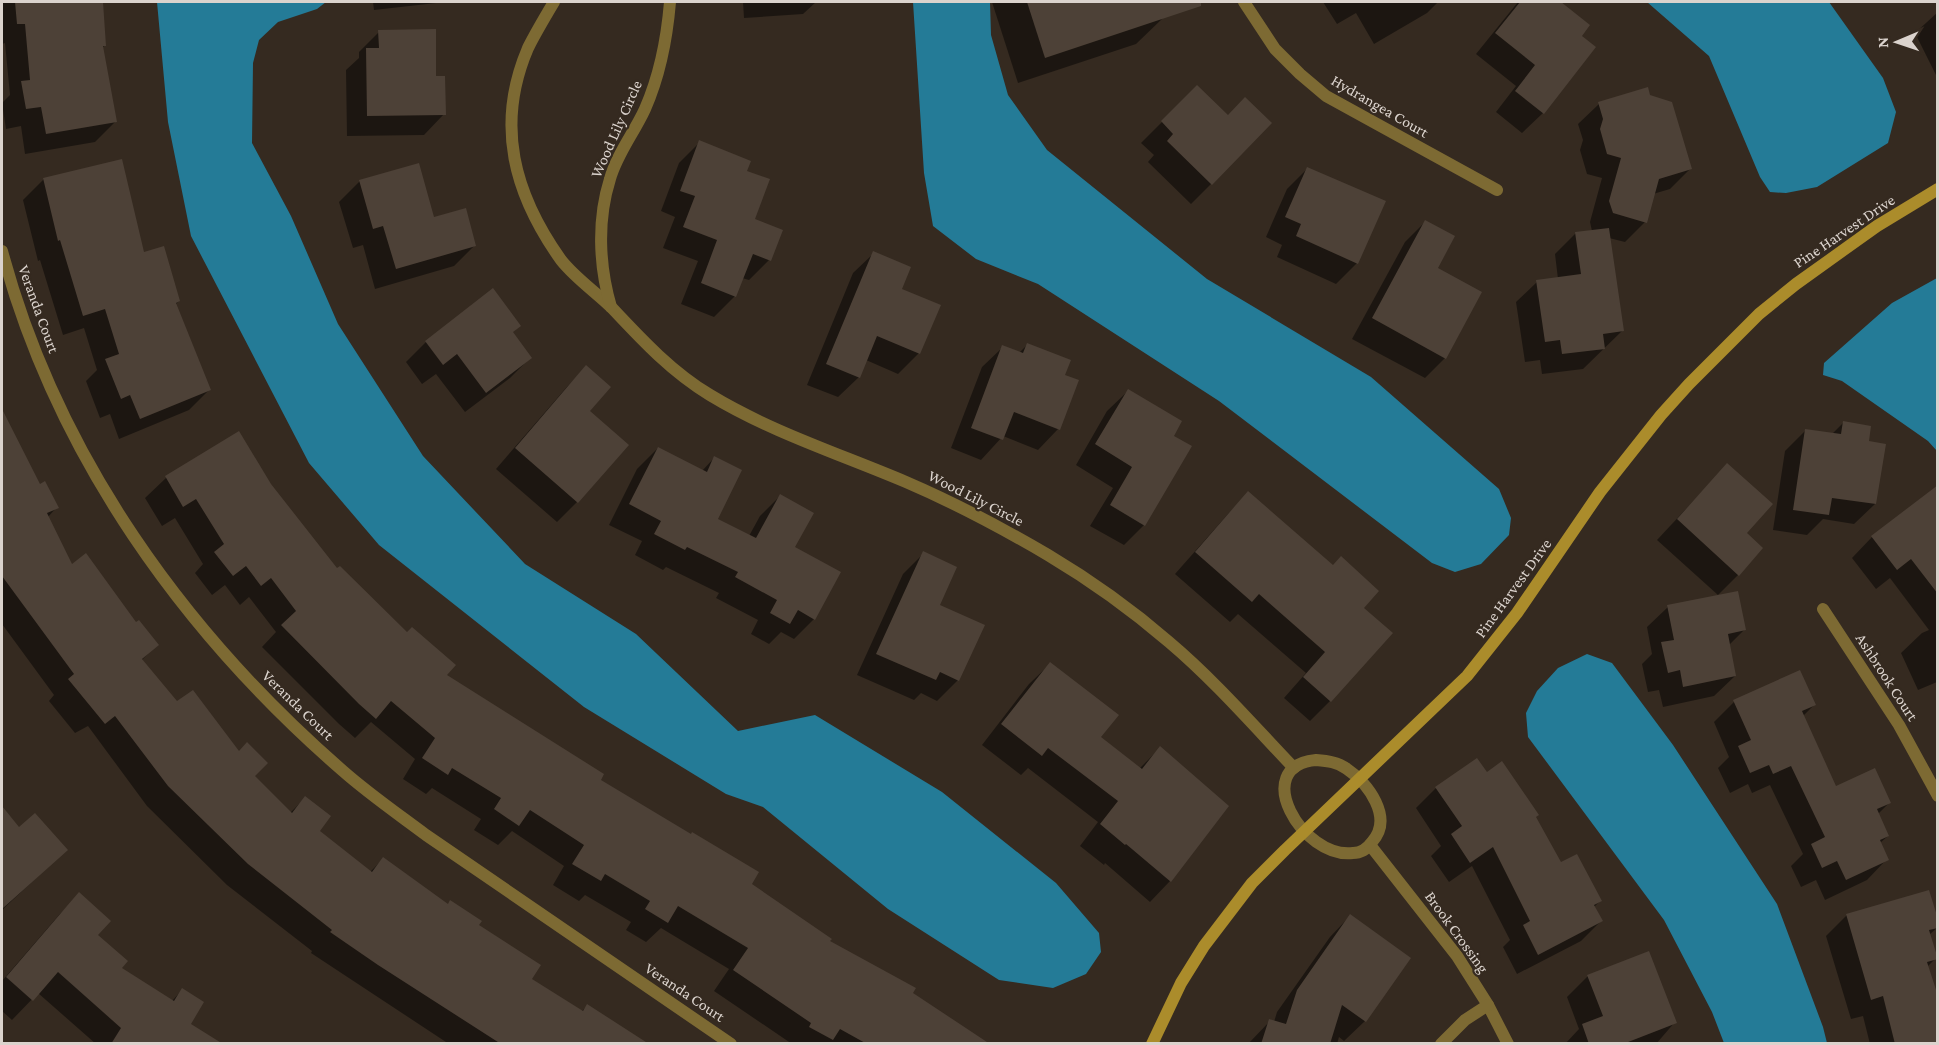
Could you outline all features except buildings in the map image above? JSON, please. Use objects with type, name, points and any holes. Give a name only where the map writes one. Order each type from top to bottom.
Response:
[{"type":"street","name":"Wood Lily Circle","points":[[554,2],[529,47],[515,89],[511,111],[514,162],[528,205],[562,260],[590,290],[611,307],[656,354],[711,395],[776,428],[960,506],[1043,552],[1087,580],[1169,642],[1215,684],[1294,768]]},
{"type":"street","name":"Wood Lily Circle","points":[[611,307],[605,288],[603,267],[602,224],[605,199],[616,162],[653,90],[665,44],[670,2]]},
{"type":"street","name":"Hydrangea Court","points":[[1244,2],[1275,50],[1326,96],[1497,190]]},
{"type":"street","name":"Pine Harvest Drive","points":[[1152,1044],[1181,983],[1222,922],[1252,883],[1467,676],[1544,576],[1600,492],[1661,415],[1689,384],[1760,314],[1796,284],[1869,231],[1938,189]]},
{"type":"street","name":"Veranda Court","points":[[2,251],[22,316],[43,369],[99,482],[128,530],[161,577],[235,666],[313,744],[379,801],[731,1044]]},
{"type":"street","name":"Ashbrook Court","points":[[1822,609],[1899,725],[1938,796]]},
{"type":"street","points":[[1307,761],[1327,761],[1346,768],[1360,780],[1375,800],[1379,830],[1370,845],[1356,853],[1332,851],[1322,847],[1293,818],[1286,803],[1285,784],[1289,774],[1294,768],[1307,761]]},
{"type":"street","name":"Brook Crossing","points":[[1370,845],[1457,956],[1488,1005],[1508,1044]]},
{"type":"street","points":[[1441,1044],[1465,1020],[1488,1005]]},
{"type":"water","points":[[157,2],[326,2],[317,9],[278,22],[259,40],[253,63],[252,143],[291,216],[338,324],[423,456],[525,564],[636,634],[738,731],[815,715],[942,792],[1056,883],[1099,933],[1101,952],[1086,974],[1053,988],[999,980],[888,909],[763,807],[726,794],[584,707],[379,545],[309,463],[191,236],[168,122]]},
{"type":"water","points":[[913,2],[990,2],[991,35],[1008,95],[1047,150],[1207,279],[1371,377],[1499,489],[1511,518],[1509,535],[1481,564],[1455,572],[1432,563],[1219,401],[1038,284],[976,259],[933,226],[924,173]]},
{"type":"water","points":[[1647,2],[1829,2],[1883,78],[1896,112],[1888,143],[1817,187],[1786,193],[1770,192],[1760,177],[1709,56]]},
{"type":"water","points":[[1937,278],[1937,451],[1928,441],[1842,381],[1823,375],[1824,363],[1892,303]]},
{"type":"water","points":[[1587,654],[1612,663],[1673,745],[1777,904],[1827,1043],[1724,1043],[1712,1012],[1664,920],[1528,737],[1526,713],[1537,691],[1558,668]]}]
